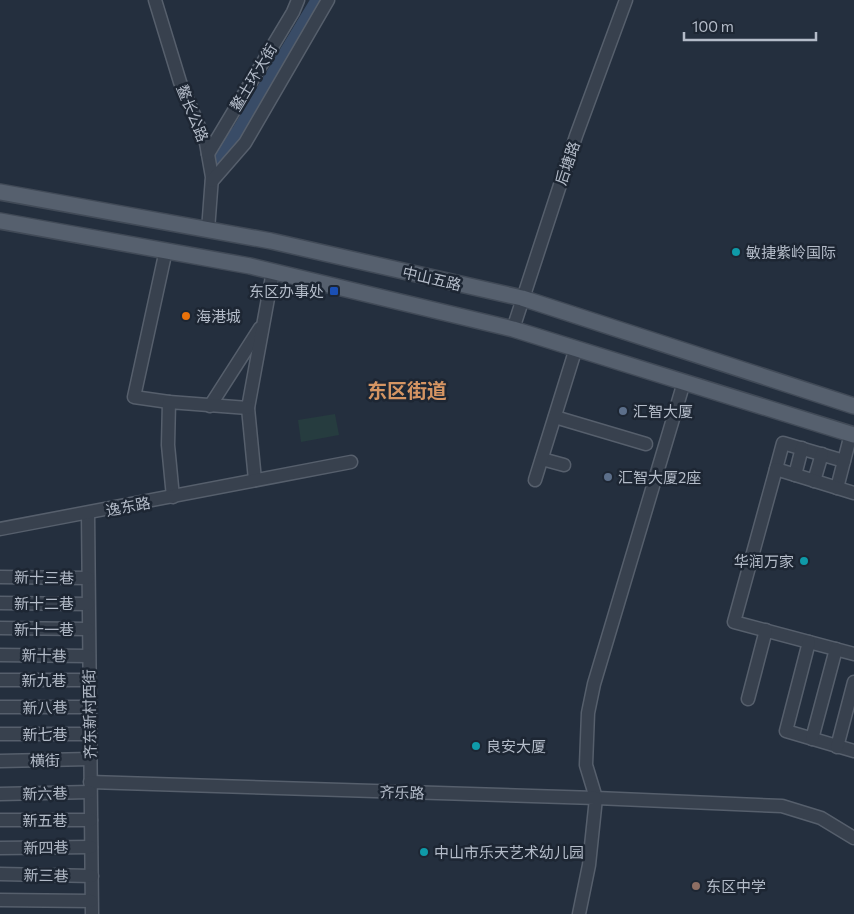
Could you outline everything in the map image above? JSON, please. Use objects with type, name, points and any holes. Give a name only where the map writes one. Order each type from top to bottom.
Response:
[{"type":"main road","name":"中山五路","points":[[0,192],[271,241],[522,298],[854,406]]},
{"type":"main road","name":"中山五路","points":[[0,221],[273,271],[513,329],[853,435]]},
{"type":"street","name":"鳌长公路","points":[[155,0],[180,82],[206,143],[212,181],[208,230]]},
{"type":"street","name":"鳌土环大街","points":[[208,154],[293,12],[298,0]]},
{"type":"street","points":[[212,181],[244,144],[328,0]]},
{"type":"street","name":"后塘路","points":[[513,329],[576,136],[626,0]]},
{"type":"street","points":[[166,250],[134,397],[210,406],[248,408]]},
{"type":"street","points":[[255,480],[248,408],[273,271]]},
{"type":"street","points":[[210,406],[263,324]]},
{"type":"street","points":[[535,480],[576,348]]},
{"type":"street","points":[[579,914],[589,865],[596,798],[586,764],[588,714],[594,684],[684,382]]},
{"type":"street","points":[[169,402],[168,445],[173,497]]},
{"type":"street","points":[[555,416],[646,444]]},
{"type":"street","points":[[836,488],[853,435]]},
{"type":"street","points":[[844,461],[783,442],[734,622],[854,654]]},
{"type":"street","points":[[795,475],[802,448]]},
{"type":"street","points":[[814,481],[822,454]]},
{"type":"street","points":[[542,459],[564,465]]},
{"type":"street","name":"逸东路","points":[[0,528],[88,513],[351,462]]},
{"type":"street","points":[[776,469],[854,493]]},
{"type":"street","name":"齐东新村西街","points":[[88,513],[92,908]]},
{"type":"street","name":"新十三巷","points":[[0,577],[88,578]]},
{"type":"street","name":"新十二巷","points":[[0,603],[88,604]]},
{"type":"street","name":"新十一巷","points":[[0,628],[88,629]]},
{"type":"street","points":[[748,699],[766,630]]},
{"type":"street","points":[[809,642],[786,731],[854,751]]},
{"type":"street","points":[[812,739],[836,649]]},
{"type":"street","name":"新十巷","points":[[0,655],[89,656]]},
{"type":"street","name":"新九巷","points":[[0,680],[89,680]]},
{"type":"street","points":[[837,747],[854,682]]},
{"type":"street","name":"新八巷","points":[[0,707],[89,707]]},
{"type":"street","name":"新七巷","points":[[0,734],[90,734]]},
{"type":"street","name":"横街","points":[[0,761],[90,759]]},
{"type":"street","name":"齐乐路","points":[[90,787],[596,798],[782,806],[821,818],[854,838]]},
{"type":"street","name":"新六巷","points":[[0,794],[90,787]]},
{"type":"street","name":"新五巷","points":[[0,820],[91,820]]},
{"type":"street","name":"新四巷","points":[[0,848],[91,847]]},
{"type":"street","name":"新三巷","points":[[0,874],[92,876]]},
{"type":"street","points":[[0,900],[92,908]]},
{"type":"green space","points":[[335,414],[339,435],[301,442],[298,420]]},
{"type":"waterway","points":[[217,159],[240,131],[319,0]]},
{"type":"place","name":"敏捷紫岭国际","points":[[736,252]]},
{"type":"place","name":"东区办事处","points":[[334,291]]},
{"type":"place","name":"海港城","points":[[186,316]]},
{"type":"place","name":"汇智大厦","points":[[623,411]]},
{"type":"place","name":"汇智大厦2座","points":[[608,477]]},
{"type":"place","name":"华润万家","points":[[804,561]]},
{"type":"place","name":"良安大厦","points":[[476,746]]},
{"type":"place","name":"中山市乐天艺术幼儿园","points":[[424,852]]},
{"type":"place","name":"东区中学","points":[[696,886]]},
{"type":"district","name":"东区街道","points":[[407,390]]}]
